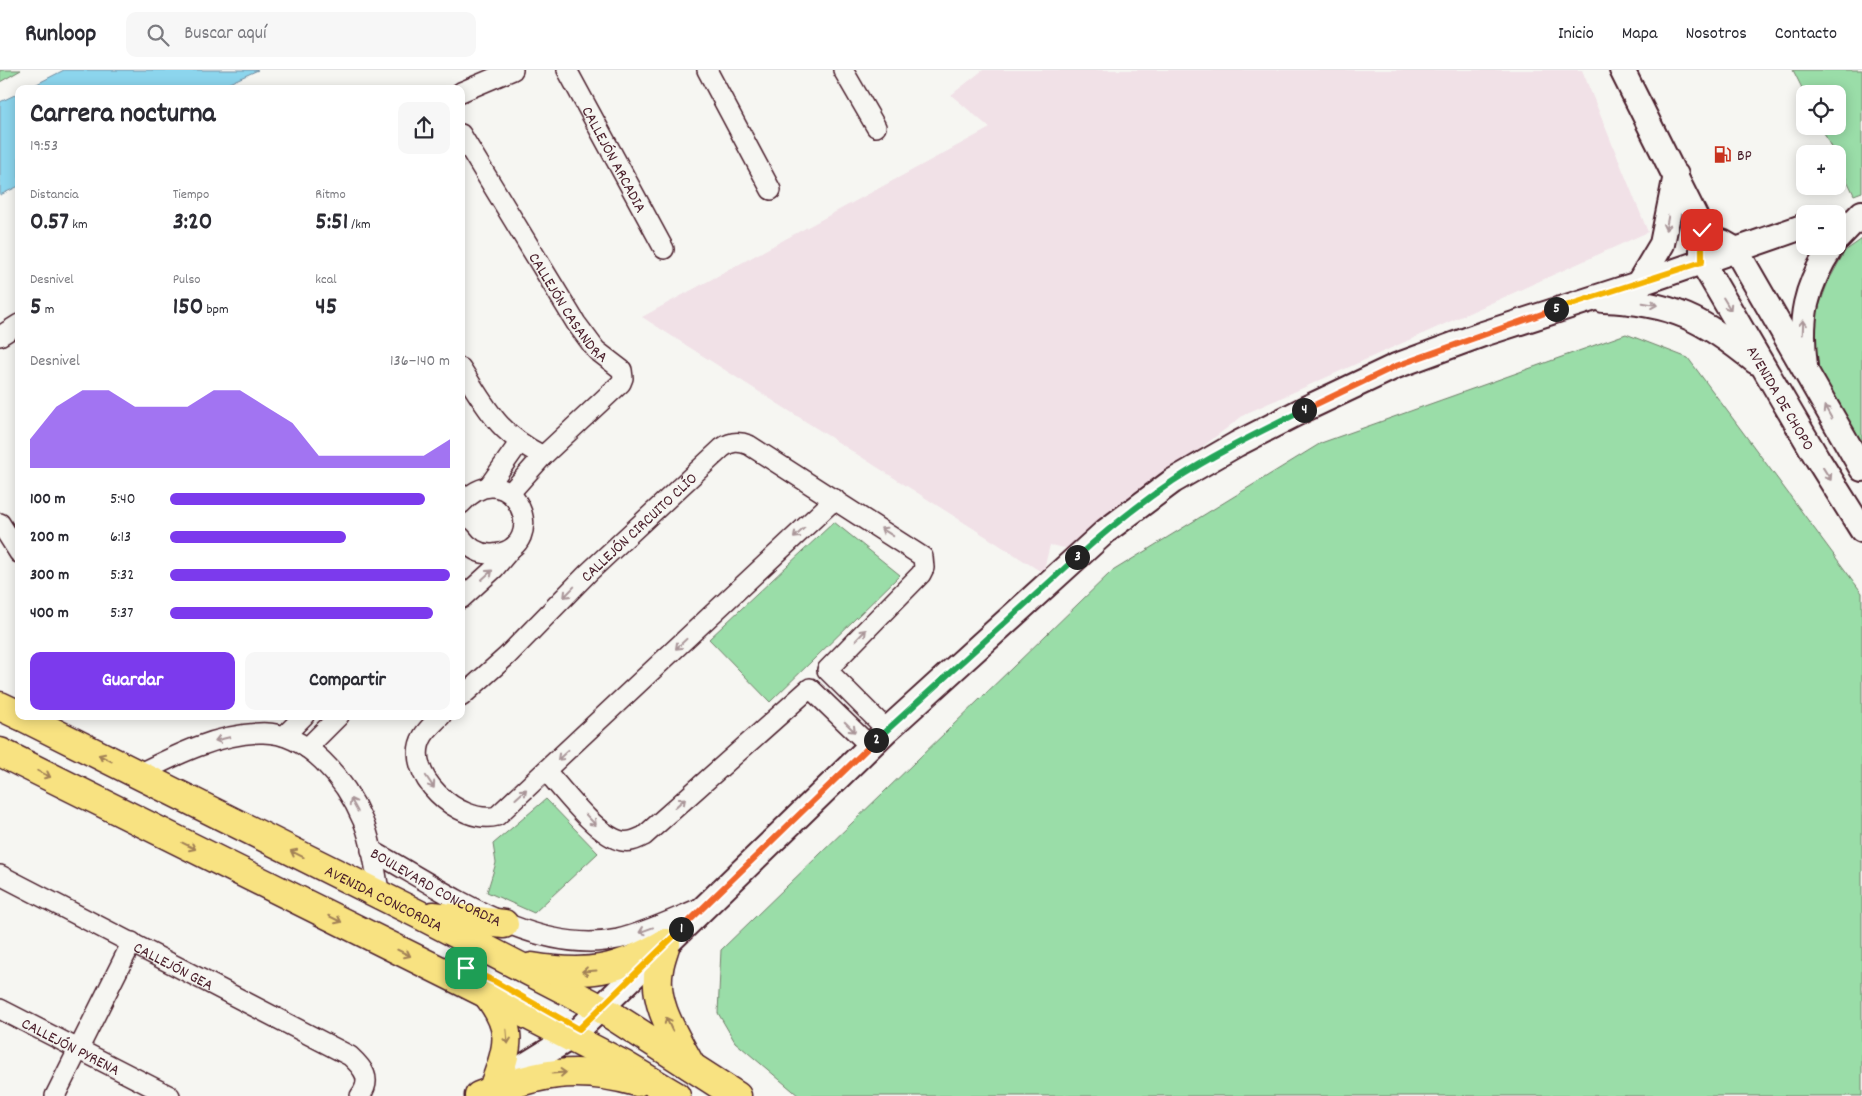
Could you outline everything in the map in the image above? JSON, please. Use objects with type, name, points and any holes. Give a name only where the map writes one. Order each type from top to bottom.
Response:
[{"type":"main road","name":"AVENIDA CONCORDIA","points":[[0,706],[15,714]]},
{"type":"main road","name":"AVENIDA CONCORDIA","points":[[28,720],[418,914],[512,964],[673,1095]]},
{"type":"main road","name":"AVENIDA CONCORDIA","points":[[0,752],[487,994],[586,1023],[692,1068],[732,1093]]},
{"type":"main road","points":[[418,914],[504,924]]},
{"type":"main road","points":[[512,964],[556,971],[597,970],[626,963],[666,943]]},
{"type":"main road","points":[[666,943],[658,970],[660,999],[672,1030],[692,1068]]},
{"type":"main road","points":[[432,967],[466,968],[586,1023],[698,1082],[732,1093]]},
{"type":"main road","points":[[483,1092],[507,1052],[508,1038],[500,1011],[487,994]]},
{"type":"main road","points":[[483,1092],[534,1076],[578,1072],[620,1077],[673,1095]]},
{"type":"street","points":[[465,90],[513,70]]},
{"type":"street","name":"CALLEJÓN ARCADIA","points":[[567,70],[664,249]]},
{"type":"street","points":[[707,70],[771,190]]},
{"type":"street","points":[[843,70],[876,127]]},
{"type":"street","points":[[1622,70],[1702,230],[1702,262]]},
{"type":"street","name":"CALLEJÓN CASANDRA","points":[[465,141],[576,323],[596,350],[623,373],[621,383],[543,456]]},
{"type":"street","points":[[1638,284],[1662,244],[1676,175]]},
{"type":"street","points":[[1846,211],[1862,206]]},
{"type":"street","points":[[1846,230],[1862,213]]},
{"type":"street","points":[[483,1092],[586,1023],[666,943],[887,730],[1106,531],[1173,481],[1237,444],[1396,366],[1483,334],[1638,284],[1796,229]]},
{"type":"street","points":[[1702,230],[1736,250]]},
{"type":"street","name":"AVENIDA DE CHOPO","points":[[1736,250],[1862,469]]},
{"type":"street","points":[[1807,376],[1802,339],[1804,304],[1810,284],[1827,255]]},
{"type":"street","name":"AVENIDA DE CHOPO","points":[[1702,262],[1817,458],[1862,530]]},
{"type":"street","points":[[1584,300],[1626,301],[1673,309],[1720,336],[1767,371]]},
{"type":"street","points":[[0,336],[15,327]]},
{"type":"street","points":[[465,374],[494,420],[519,443],[543,456],[510,493]]},
{"type":"street","name":"CALLEJÓN CIRCUITO CLÍO","points":[[465,693],[507,656],[588,573],[726,445],[740,442],[749,445],[835,499],[923,557],[924,568],[921,574],[827,670],[887,730]]},
{"type":"street","points":[[465,500],[473,493],[488,487],[519,443]]},
{"type":"street","points":[[465,595],[495,568],[520,537],[525,522],[523,510],[510,493],[488,487]]},
{"type":"street","points":[[437,720],[422,737],[419,752],[420,767],[429,783],[453,808],[478,818],[487,819],[497,816],[835,499]]},
{"type":"street","points":[[0,523],[15,547]]},
{"type":"street","points":[[465,546],[488,554],[499,554],[510,549]]},
{"type":"street","points":[[546,772],[604,832],[622,841],[632,841],[644,836],[810,688],[870,746]]},
{"type":"street","points":[[284,736],[300,720]]},
{"type":"street","points":[[307,748],[335,720]]},
{"type":"street","name":"BOULEVARD CONCORDIA","points":[[138,774],[179,754],[218,739],[260,732],[284,736],[307,748],[332,772],[345,789],[363,822],[371,850],[504,924],[564,940],[591,942],[618,939],[645,931],[707,905]]},
{"type":"street","points":[[371,850],[380,895]]},
{"type":"street","name":"CALLEJÓN GEA","points":[[0,875],[350,1056],[363,1068],[366,1075],[366,1084],[360,1096]]},
{"type":"street","points":[[55,1096],[132,942]]},
{"type":"street","name":"CALLEJÓN PYRENA","points":[[0,1009],[170,1096]]},
{"type":"shaded area","points":[[983,70],[1582,70],[1648,232],[1245,414],[1070,549],[1050,545],[1043,573],[642,317],[990,128],[951,95]]},
{"type":"green space","points":[[0,70],[21,70],[0,82]]},
{"type":"green space","points":[[1793,70],[1862,70],[1862,192],[1854,195],[1846,178],[1846,145],[1830,145],[1825,135],[1846,135],[1846,85],[1800,85]]},
{"type":"green space","points":[[1862,239],[1862,450],[1811,359],[1810,331],[1828,282],[1843,255],[1846,255],[1846,250]]},
{"type":"green space","points":[[1626,334],[1688,358],[1862,593],[1862,1096],[799,1096],[735,1042],[718,1013],[721,950],[1111,572],[1321,443]]},
{"type":"green space","points":[[834,522],[900,575],[770,702],[709,639]]},
{"type":"green space","points":[[546,799],[598,853],[534,913],[487,892],[496,863],[493,844]]},
{"type":"water","points":[[64,70],[258,70],[225,85],[35,85]]},
{"type":"water","points":[[15,95],[15,188],[0,195],[0,102]]},
{"type":"place","name":"BP","points":[[1723,154]]},
{"type":"route","points":[[466,968],[494,981],[579,1029],[602,1009],[666,943],[887,730],[1054,576],[1106,531],[1173,481],[1237,444],[1396,366],[1483,334],[1702,262],[1702,230]]}]
